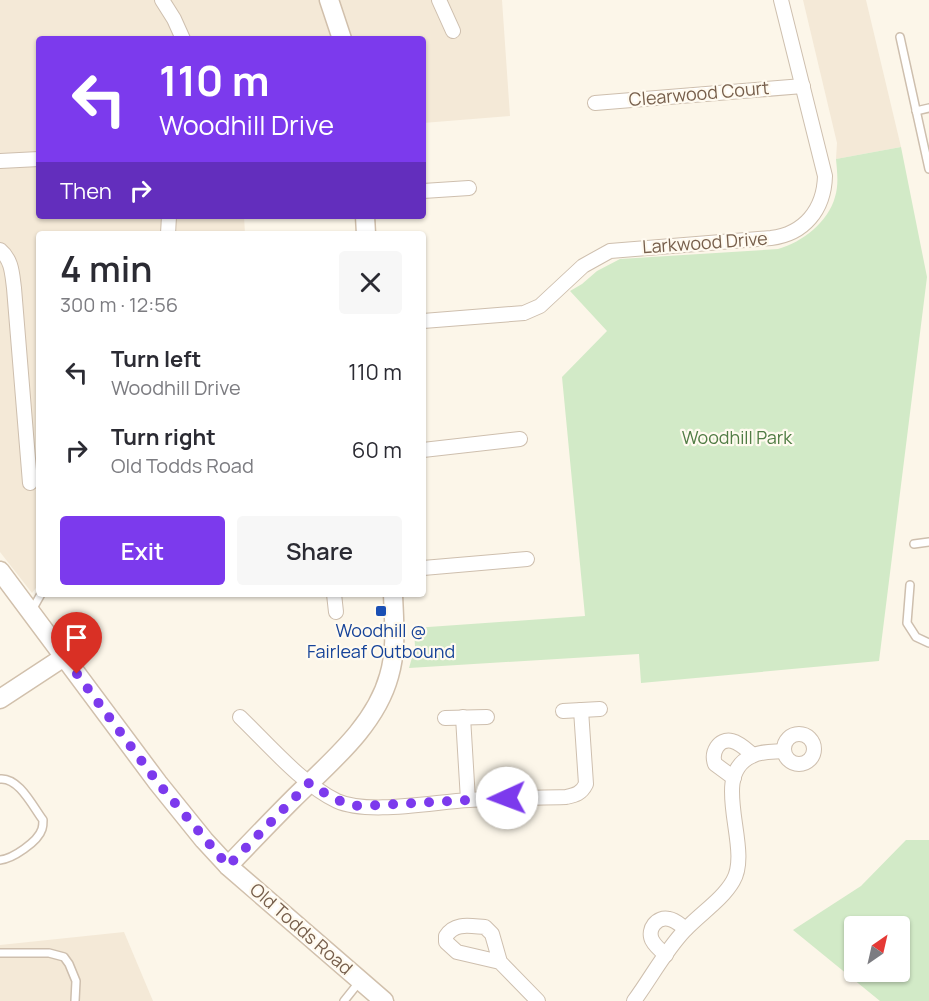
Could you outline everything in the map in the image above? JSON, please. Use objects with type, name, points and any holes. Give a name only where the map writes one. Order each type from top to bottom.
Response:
[{"type":"main road","points":[[329,0],[341,36]]},
{"type":"main road","name":"Old Todds Road","points":[[0,571],[158,783],[228,866],[384,1001]]},
{"type":"main road","points":[[228,866],[358,731],[373,712],[390,675],[395,637],[393,597]]},
{"type":"main road","points":[[0,699],[64,657]]},
{"type":"street","points":[[162,0],[182,36]]},
{"type":"street","points":[[439,0],[453,31]]},
{"type":"street","name":"Larkwood Drive","points":[[426,321],[524,313],[540,306],[583,266],[610,251],[785,237],[799,229],[820,204],[825,189],[825,176],[781,0]]},
{"type":"street","name":"Clearwood Court","points":[[595,103],[802,86]]},
{"type":"street","points":[[0,161],[36,159]]},
{"type":"street","points":[[426,191],[469,188]]},
{"type":"street","points":[[0,250],[7,256],[10,264],[14,288],[30,483]]},
{"type":"street","points":[[426,450],[520,440]]},
{"type":"street","points":[[426,568],[527,559]]},
{"type":"street","points":[[334,597],[336,612]]},
{"type":"street","points":[[563,711],[600,709]]},
{"type":"street","points":[[240,717],[309,783],[335,800],[347,805],[383,807],[468,800],[566,797],[582,791],[586,784],[586,774],[581,710]]},
{"type":"street","points":[[463,717],[468,800]]},
{"type":"street","points":[[445,718],[487,717]]},
{"type":"street","points":[[734,778],[715,764],[714,754],[718,746],[731,741],[753,755]]},
{"type":"street","points":[[634,1001],[686,929],[725,892],[735,879],[738,857],[732,792],[734,778],[742,762],[753,755],[784,751]]},
{"type":"street","points":[[666,955],[651,936],[655,922],[669,918],[686,929]]},
{"type":"street","points":[[500,962],[538,1001]]},
{"type":"lane","points":[[900,37],[929,169]]},
{"type":"lane","points":[[916,111],[929,108]]},
{"type":"lane","points":[[914,544],[929,542]]},
{"type":"lane","points":[[910,585],[907,623],[916,637],[929,643]]},
{"type":"lane","points":[[31,612],[39,597]]},
{"type":"lane","points":[[0,779],[16,784],[44,820],[42,830],[36,839],[9,859],[0,860]]},
{"type":"lane","points":[[0,953],[49,953],[64,957],[76,981],[75,1001]]},
{"type":"lane","points":[[344,1001],[360,981]]},
{"type":"shaded area","points":[[0,0],[502,0],[510,116],[426,123],[426,36],[36,36],[36,219],[244,219],[245,231],[36,231],[36,588],[32,593],[0,552]]},
{"type":"shaded area","points":[[803,0],[866,0],[901,147],[836,159],[837,143]]},
{"type":"shaded area","points":[[124,932],[153,1001],[0,1001],[0,945]]},
{"type":"green space","name":"Woodhill Park","points":[[901,147],[927,277],[879,661],[641,683],[639,654],[409,668],[415,647],[414,628],[585,616],[562,377],[607,331],[570,291],[597,271],[620,259],[778,249],[787,246],[813,230],[827,215],[837,187],[836,159]]},
{"type":"green space","points":[[906,840],[929,840],[929,1001],[880,1001],[857,982],[910,982],[910,916],[844,916],[844,972],[793,930],[861,886]]},
{"type":"place","name":"Woodhill @ Fairleaf Outbound","points":[[381,611]]},
{"type":"route","points":[[77,674],[158,783],[228,866],[309,783],[335,800],[347,805],[360,806],[383,807],[507,798]]}]
